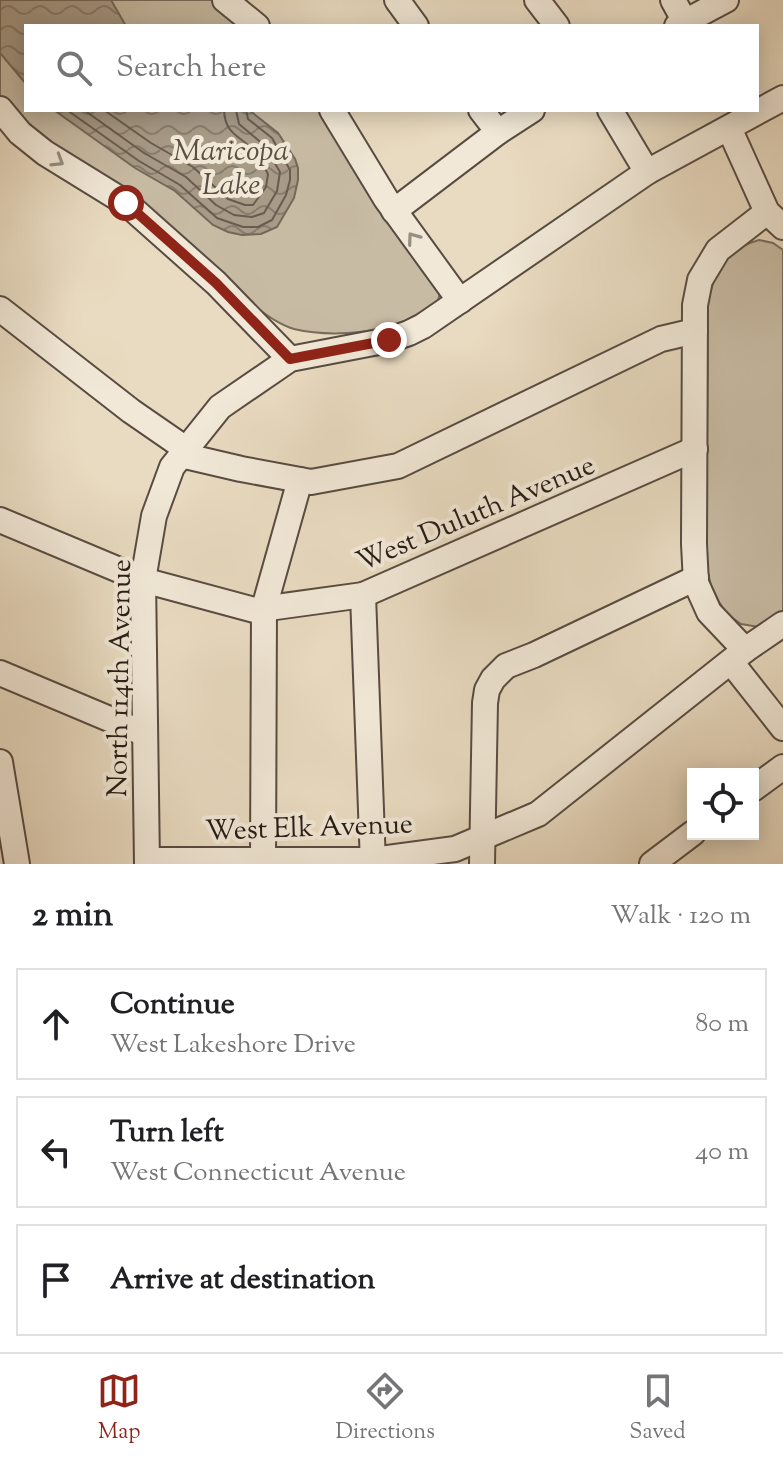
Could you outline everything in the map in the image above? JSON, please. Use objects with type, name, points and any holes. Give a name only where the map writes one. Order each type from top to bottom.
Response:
[{"type":"street","points":[[225,0],[255,24]]},
{"type":"street","points":[[397,0],[415,24]]},
{"type":"street","points":[[537,0],[555,24]]},
{"type":"street","points":[[673,0],[681,24],[726,0]]},
{"type":"street","points":[[759,111],[783,98]]},
{"type":"street","points":[[0,109],[20,133],[45,153],[126,203],[216,283],[290,359],[389,340],[423,326],[647,172],[758,112]]},
{"type":"street","points":[[333,112],[394,211],[460,301]]},
{"type":"street","points":[[483,112],[498,132]]},
{"type":"street","points":[[394,211],[529,112]]},
{"type":"street","points":[[611,112],[647,172]]},
{"type":"street","points":[[729,128],[775,219],[718,250],[700,280],[695,305],[696,583],[709,612],[783,728]]},
{"type":"street","points":[[0,309],[184,452],[241,469],[311,482],[398,466],[661,339],[695,331]]},
{"type":"street","name":"North 114th Avenue","points":[[147,862],[143,580],[154,516],[172,467],[220,407],[290,359]]},
{"type":"street","name":"West Duluth Avenue","points":[[0,520],[143,580],[254,610],[363,595],[695,449]]},
{"type":"street","points":[[263,862],[264,608],[300,480]]},
{"type":"street","points":[[482,864],[485,703],[493,679],[506,666],[696,578]]},
{"type":"street","points":[[363,595],[373,862]]},
{"type":"street","name":"West Elk Avenue","points":[[147,862],[373,862],[455,849],[538,814],[783,624]]},
{"type":"street","points":[[0,673],[145,734]]},
{"type":"street","points":[[0,762],[17,864]]},
{"type":"street","points":[[759,785],[783,767]]},
{"type":"street","points":[[652,864],[687,838]]},
{"type":"shaded area","points":[[0,0],[212,0],[242,24],[24,24],[24,112],[323,112],[440,292],[438,301],[416,315],[374,330],[321,333],[279,323],[242,297],[150,208],[53,146],[0,96]]},
{"type":"shaded area","points":[[759,240],[773,243],[783,250],[783,613],[759,627],[741,624],[727,614],[711,585],[706,566],[708,303],[723,262],[738,249]]},
{"type":"water","points":[[0,0],[111,0],[125,24],[24,24],[24,82],[0,53]]},
{"type":"water","name":"Maricopa Lake","points":[[57,112],[252,112],[278,133],[295,159],[298,180],[294,198],[277,227],[261,234],[242,235],[213,225],[175,191],[135,168]]},
{"type":"route","points":[[126,203],[216,283],[290,359],[389,340]]}]
